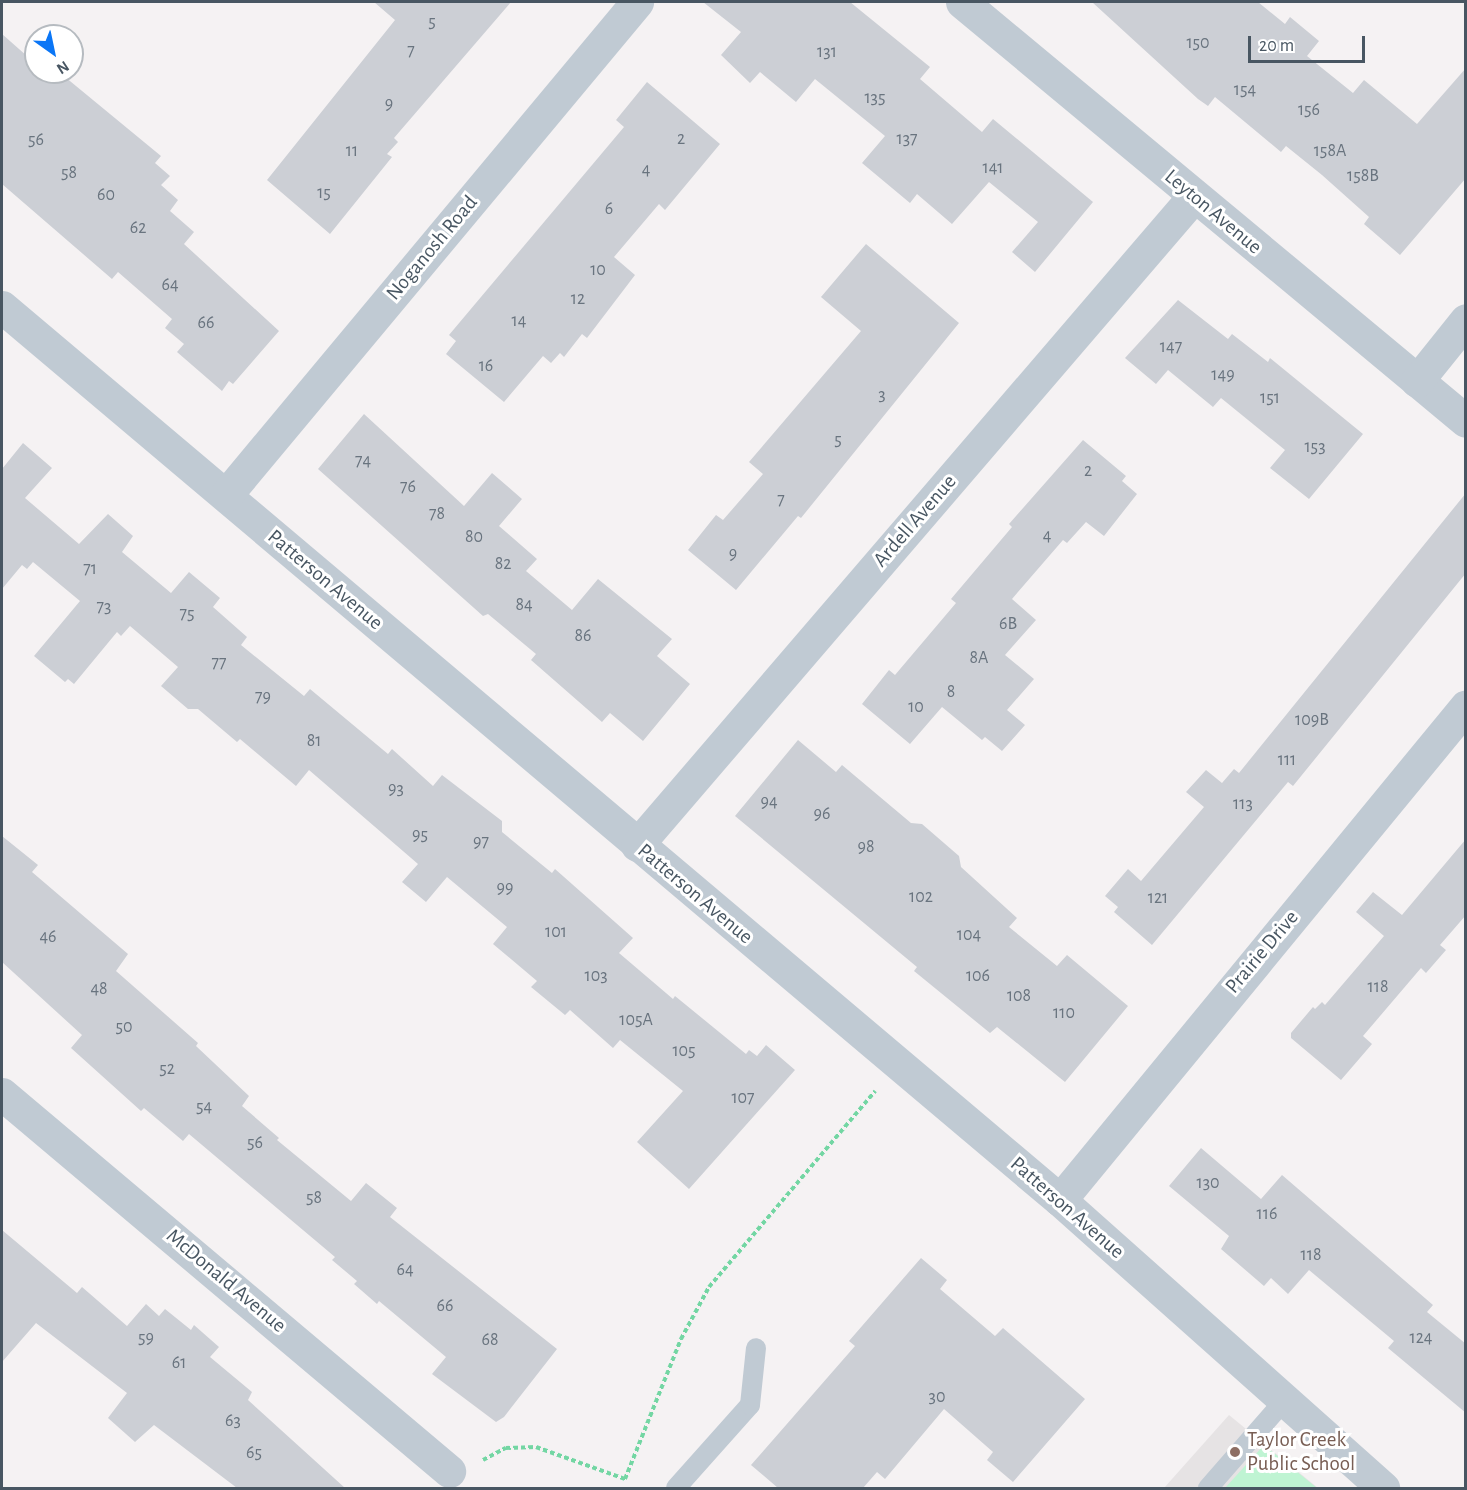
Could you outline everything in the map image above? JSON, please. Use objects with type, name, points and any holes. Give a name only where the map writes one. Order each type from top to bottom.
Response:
[{"type":"street","name":"Noganosh Road","points":[[226,495],[637,2]]},
{"type":"street","name":"Leyton Avenue","points":[[962,2],[1466,421]]},
{"type":"street","name":"Ardell Avenue","points":[[636,845],[1194,196]]},
{"type":"street","name":"Patterson Avenue","points":[[2,307],[636,845],[1060,1200],[1383,1488]]},
{"type":"street","points":[[1417,381],[1466,320]]},
{"type":"street","name":"Prairie Drive","points":[[1060,1200],[1466,706]]},
{"type":"street","name":"McDonald Avenue","points":[[2,1094],[450,1471]]},
{"type":"lane","points":[[676,1488],[750,1405],[756,1348]]},
{"type":"lane","points":[[1208,1488],[1284,1401]]},
{"type":"path","points":[[482,1461],[506,1448],[536,1447],[625,1479],[681,1339],[709,1287],[900,1064]]},
{"type":"shaded area","name":"Taylor Creek Public School","points":[[1229,1415],[1318,1488],[1164,1488]]},
{"type":"green space","points":[[1264,1445],[1317,1488],[1225,1488]]},
{"type":"building","points":[[374,2],[511,2],[394,138],[398,142],[387,154],[392,157],[330,234],[267,180],[395,20]]},
{"type":"building","points":[[703,2],[850,2],[930,67],[920,79],[982,132],[993,119],[1093,202],[1035,272],[1012,252],[1038,222],[989,182],[952,224],[917,194],[910,203],[862,163],[885,136],[815,79],[796,102],[760,72],[750,83],[721,55],[741,32]]},
{"type":"building","points":[[1092,2],[1258,2],[1285,24],[1290,17],[1319,41],[1307,56],[1353,93],[1364,80],[1417,124],[1466,68],[1466,178],[1400,255],[1364,224],[1369,217],[1322,175],[1286,146],[1281,152],[1215,97],[1208,106],[1198,99]]},
{"type":"building","points":[[2,34],[24,53],[24,84],[74,84],[161,156],[155,163],[170,176],[161,185],[178,200],[170,211],[194,232],[184,244],[279,331],[233,384],[229,381],[222,391],[177,352],[184,344],[165,328],[172,319],[118,272],[112,279],[2,184]]},
{"type":"building","points":[[647,82],[720,144],[665,210],[659,204],[614,257],[635,275],[587,338],[582,334],[564,357],[560,353],[551,363],[543,356],[504,402],[446,354],[456,341],[449,335],[624,127],[616,120]]},
{"type":"building","points":[[866,244],[959,323],[801,518],[798,516],[736,590],[688,550],[716,515],[723,520],[763,474],[749,462],[861,331],[821,297]]},
{"type":"building","points":[[1178,300],[1228,339],[1232,334],[1268,362],[1270,358],[1363,434],[1309,499],[1270,468],[1285,450],[1221,398],[1213,407],[1168,370],[1156,384],[1125,358]]},
{"type":"building","points":[[364,414],[464,506],[492,473],[522,499],[499,526],[537,559],[526,571],[572,610],[598,579],[672,639],[657,656],[690,684],[643,741],[610,713],[602,722],[531,660],[536,654],[488,614],[483,616],[318,469]]},
{"type":"building","points":[[1083,440],[1126,476],[1122,481],[1137,494],[1104,536],[1086,522],[1067,543],[1063,540],[1012,599],[1036,620],[1005,655],[1034,679],[1007,710],[1025,725],[1002,751],[985,737],[982,740],[942,707],[910,744],[862,704],[889,670],[895,675],[956,603],[951,599],[1012,527],[1009,524]]},
{"type":"building","points":[[23,443],[52,468],[25,498],[79,544],[108,514],[133,536],[122,552],[171,593],[189,572],[220,598],[213,607],[247,637],[241,645],[304,696],[310,689],[388,754],[392,749],[433,786],[442,775],[502,821],[502,832],[552,873],[555,869],[633,938],[619,953],[673,999],[675,996],[746,1054],[749,1050],[757,1056],[766,1045],[795,1070],[689,1189],[637,1142],[683,1091],[620,1040],[613,1048],[570,1010],[565,1015],[531,987],[537,981],[493,944],[507,927],[447,877],[426,902],[402,882],[418,864],[309,770],[296,786],[240,739],[237,742],[198,709],[188,709],[161,686],[178,667],[130,626],[121,636],[117,632],[74,684],[68,679],[65,682],[34,656],[80,601],[33,562],[27,569],[22,565],[2,589],[2,469]]},
{"type":"building","points":[[1466,493],[1466,573],[1293,786],[1288,782],[1152,945],[1114,912],[1118,907],[1105,896],[1128,869],[1141,881],[1204,807],[1186,792],[1206,770],[1222,783],[1234,769],[1239,773]]},
{"type":"building","points":[[798,740],[836,772],[842,765],[911,823],[922,824],[959,856],[961,867],[1017,918],[1009,927],[1057,966],[1067,955],[1128,1006],[1065,1082],[997,1027],[990,1033],[914,971],[917,967],[735,816]]},
{"type":"building","points":[[2,836],[38,865],[32,872],[128,954],[116,971],[198,1043],[196,1046],[249,1096],[242,1106],[279,1138],[277,1140],[351,1201],[366,1183],[397,1208],[390,1217],[557,1349],[504,1417],[496,1422],[432,1374],[446,1357],[379,1301],[377,1304],[354,1284],[357,1281],[332,1260],[335,1257],[189,1134],[183,1141],[144,1108],[141,1111],[71,1048],[82,1035],[2,962]]},
{"type":"building","points":[[1466,839],[1466,915],[1440,945],[1446,950],[1426,973],[1421,968],[1363,1036],[1372,1044],[1341,1080],[1291,1038],[1291,1033],[1313,1007],[1315,1009],[1322,1002],[1325,1005],[1384,936],[1356,912],[1373,892],[1402,915]]},
{"type":"building","points":[[1201,1148],[1261,1199],[1282,1175],[1433,1305],[1427,1312],[1466,1344],[1466,1413],[1388,1348],[1394,1341],[1309,1270],[1288,1294],[1271,1278],[1264,1286],[1221,1249],[1229,1236],[1169,1186]]},
{"type":"building","points":[[2,1230],[77,1293],[82,1287],[127,1326],[146,1304],[159,1316],[165,1309],[191,1330],[194,1325],[219,1347],[210,1357],[252,1392],[248,1400],[345,1488],[237,1488],[154,1425],[135,1442],[108,1418],[127,1393],[36,1323],[2,1362]]},
{"type":"building","points":[[921,1258],[947,1280],[940,1289],[995,1336],[1003,1328],[1085,1399],[1013,1482],[987,1460],[993,1452],[944,1409],[885,1479],[877,1472],[863,1488],[778,1488],[751,1465],[855,1346],[849,1341]]},
{"type":"place","name":"Taylor Creek Public School","points":[[1235,1452]]}]
